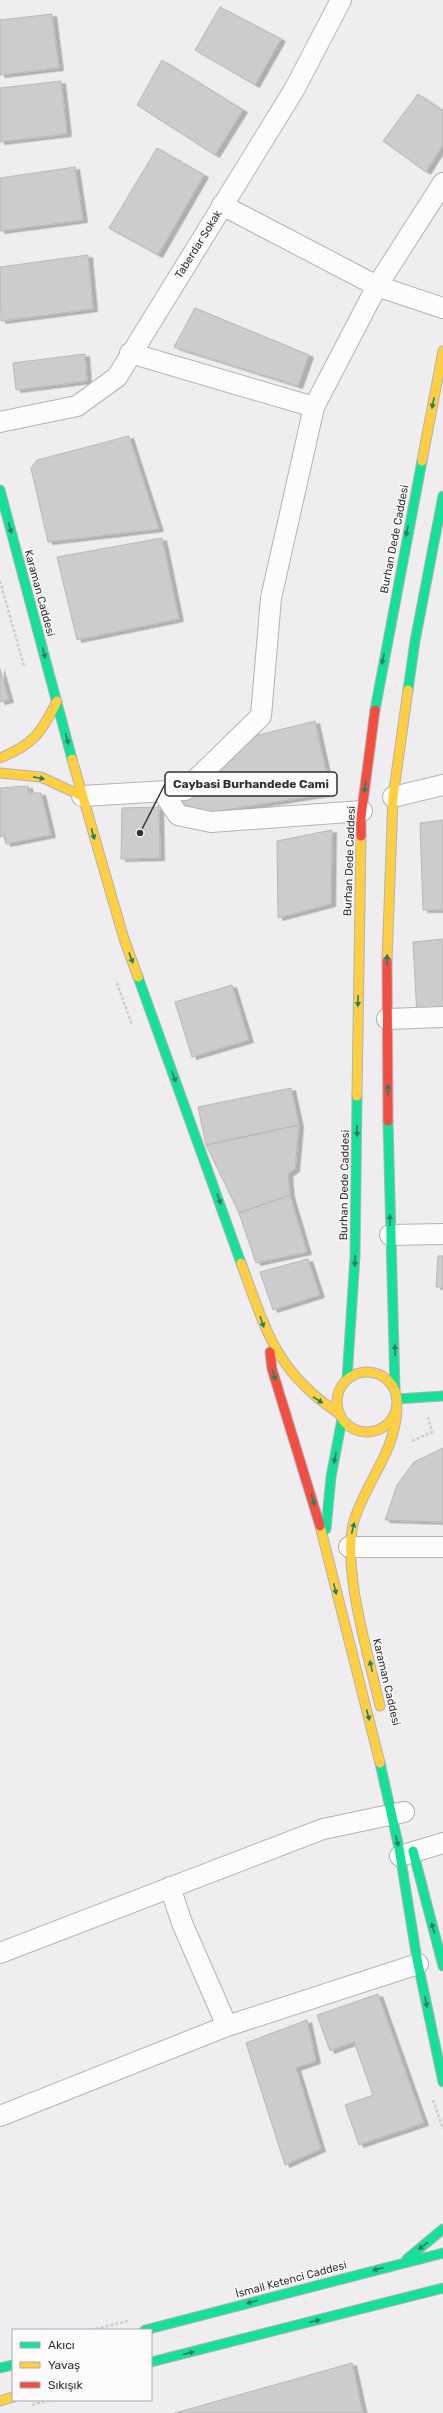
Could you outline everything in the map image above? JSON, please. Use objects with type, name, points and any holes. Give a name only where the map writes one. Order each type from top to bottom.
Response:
[{"type":"main road","name":"Burhan Dede Caddesi","points":[[347,1379],[356,1257],[362,811],[378,687],[443,351]]},
{"type":"main road","name":"Karaman Caddesi","points":[[0,490],[82,796],[124,939],[268,1337]]},
{"type":"main road","points":[[268,1337],[294,1378],[311,1396],[341,1416],[357,1430],[377,1430],[386,1425],[397,1409],[390,1235],[386,986],[393,797],[415,641],[443,496]]},
{"type":"main road","points":[[0,758],[31,744],[45,726],[57,701]]},
{"type":"main road","points":[[0,773],[41,777],[82,796]]},
{"type":"main road","points":[[268,1337],[272,1368],[314,1504],[378,1752],[401,1813],[408,1850],[418,1964],[443,2082]]},
{"type":"main road","points":[[326,1551],[331,1477],[341,1416],[337,1403],[338,1394],[347,1379],[354,1374],[372,1372],[381,1375],[395,1389]]},
{"type":"main road","points":[[397,1399],[443,1396]]},
{"type":"main road","name":"Karaman Caddesi","points":[[383,1719],[355,1594],[349,1547],[354,1522],[364,1494],[386,1456],[396,1427],[397,1409]]},
{"type":"main road","points":[[408,1850],[443,1966]]},
{"type":"main road","points":[[402,2262],[443,2229]]},
{"type":"main road","name":"İsmail Ketenci Caddesi","points":[[149,2329],[402,2262],[443,2253]]},
{"type":"main road","points":[[152,2362],[443,2288]]},
{"type":"main road","points":[[392,2301],[438,2300]]},
{"type":"main road","points":[[0,2368],[12,2365]]},
{"type":"main road","points":[[0,2401],[12,2398]]},
{"type":"street","name":"Taberdar Sokak","points":[[0,422],[77,406],[117,377],[130,353],[294,90],[341,0]]},
{"type":"street","points":[[82,796],[185,790],[261,716],[271,598],[314,407],[377,286],[443,183]]},
{"type":"street","points":[[222,205],[377,286],[443,308]]},
{"type":"street","points":[[130,353],[314,407]]},
{"type":"street","points":[[393,797],[443,785]]},
{"type":"street","points":[[163,792],[178,815],[211,822],[362,811]]},
{"type":"street","points":[[387,1019],[443,1017]]},
{"type":"street","points":[[390,1235],[443,1234]]},
{"type":"street","points":[[349,1547],[443,1547]]},
{"type":"street","points":[[0,1953],[323,1829],[401,1813]]},
{"type":"street","points":[[408,1850],[443,1843]]},
{"type":"street","points":[[170,1887],[182,1923],[227,2026]]},
{"type":"street","points":[[0,2116],[227,2026],[418,1964]]},
{"type":"building","points":[[220,7],[281,39],[255,85],[195,50]]},
{"type":"building","points":[[52,14],[59,68],[0,75],[0,20]]},
{"type":"building","points":[[162,60],[243,110],[215,155],[137,105]]},
{"type":"building","points":[[61,81],[67,134],[0,142],[0,88]]},
{"type":"building","points":[[418,94],[443,111],[443,145],[426,172],[383,141]]},
{"type":"building","points":[[157,148],[204,175],[158,255],[109,228]]},
{"type":"building","points":[[75,167],[83,220],[0,231],[0,178]]},
{"type":"building","points":[[88,255],[93,309],[1,321],[0,267]]},
{"type":"building","points":[[195,308],[309,355],[298,386],[174,347]]},
{"type":"building","points":[[85,354],[87,381],[16,390],[13,363]]},
{"type":"building","points":[[129,436],[159,529],[48,542],[31,468],[37,460]]},
{"type":"building","points":[[162,538],[179,619],[77,640],[57,557]]},
{"type":"building","points":[[0,669],[9,700],[0,702]]},
{"type":"building","points":[[315,721],[331,793],[201,814],[181,802],[250,737]]},
{"type":"building","points":[[28,786],[29,793],[41,793],[51,835],[6,844],[4,836],[0,837],[0,788]]},
{"type":"building","points":[[159,807],[160,858],[121,859],[122,808]]},
{"type":"building","points":[[443,820],[443,910],[423,910],[420,823]]},
{"type":"building","points":[[332,830],[331,904],[278,918],[277,841]]},
{"type":"building","points":[[443,939],[443,1014],[417,1017],[413,942]]},
{"type":"building","points":[[232,985],[249,1040],[192,1057],[175,1002]]},
{"type":"building","points":[[291,1088],[299,1125],[206,1145],[198,1107]]},
{"type":"building","points":[[299,1125],[295,1169],[288,1174],[290,1195],[239,1213],[206,1145]]},
{"type":"building","points":[[290,1195],[307,1252],[256,1263],[239,1213]]},
{"type":"building","points":[[438,1256],[443,1256],[443,1287],[436,1287]]},
{"type":"building","points":[[308,1259],[320,1295],[273,1310],[260,1272]]},
{"type":"building","points":[[443,1448],[443,1522],[385,1520],[397,1485],[414,1462]]},
{"type":"building","points":[[378,1994],[424,2123],[359,2145],[345,2105],[373,2095],[354,2042],[330,2051],[317,2015]]},
{"type":"building","points":[[307,2020],[316,2061],[296,2068],[321,2149],[285,2165],[246,2043]]},
{"type":"building","points":[[352,2363],[363,2413],[175,2413]]},
{"type":"traffic: fast","points":[[375,710],[422,461]]},
{"type":"traffic: fast","points":[[0,490],[72,759]]},
{"type":"traffic: fast","points":[[408,690],[415,641],[443,496]]},
{"type":"traffic: fast","points":[[138,977],[241,1263]]},
{"type":"traffic: fast","points":[[347,1379],[355,1257],[357,1096]]},
{"type":"traffic: fast","points":[[388,1121],[395,1389]]},
{"type":"traffic: fast","points":[[397,1399],[443,1396]]},
{"type":"traffic: fast","points":[[326,1529],[331,1477],[342,1419]]},
{"type":"traffic: fast","points":[[380,1763],[399,1848],[417,1959],[443,2082]]},
{"type":"traffic: fast","points":[[413,1851],[443,1966]]},
{"type":"traffic: fast","points":[[407,2259],[443,2229]]},
{"type":"traffic: fast","points":[[149,2329],[443,2253]]},
{"type":"traffic: fast","points":[[152,2362],[443,2288]]},
{"type":"traffic: fast","points":[[0,2368],[12,2365]]},
{"type":"traffic: slow","points":[[422,461],[443,351]]},
{"type":"traffic: slow","points":[[387,961],[393,797],[408,690]]},
{"type":"traffic: slow","points":[[0,758],[21,748],[29,742],[41,729],[57,701]]},
{"type":"traffic: slow","points":[[72,759],[124,939],[138,977]]},
{"type":"traffic: slow","points":[[0,773],[41,777],[82,796]]},
{"type":"traffic: slow","points":[[357,1096],[361,836]]},
{"type":"traffic: slow","points":[[241,1263],[266,1329],[287,1366],[301,1383],[340,1414]]},
{"type":"traffic: slow","points":[[367,1372],[384,1377],[392,1385],[397,1402],[392,1419],[384,1427],[367,1432],[350,1427],[342,1419],[337,1402],[342,1385],[350,1377],[367,1372]]},
{"type":"traffic: slow","points":[[380,1706],[358,1612],[351,1562],[351,1540],[354,1521],[359,1507],[386,1453],[391,1439],[397,1409]]},
{"type":"traffic: slow","points":[[320,1526],[380,1763]]},
{"type":"traffic: slow","points":[[0,2401],[12,2397]]},
{"type":"traffic: jam","points":[[361,836],[361,817],[375,710]]},
{"type":"traffic: jam","points":[[387,961],[388,1121]]},
{"type":"traffic: jam","points":[[270,1352],[272,1369],[320,1526]]},
{"type":"place","name":"Caybasi Burhandede Cami","points":[[140,833]]}]
